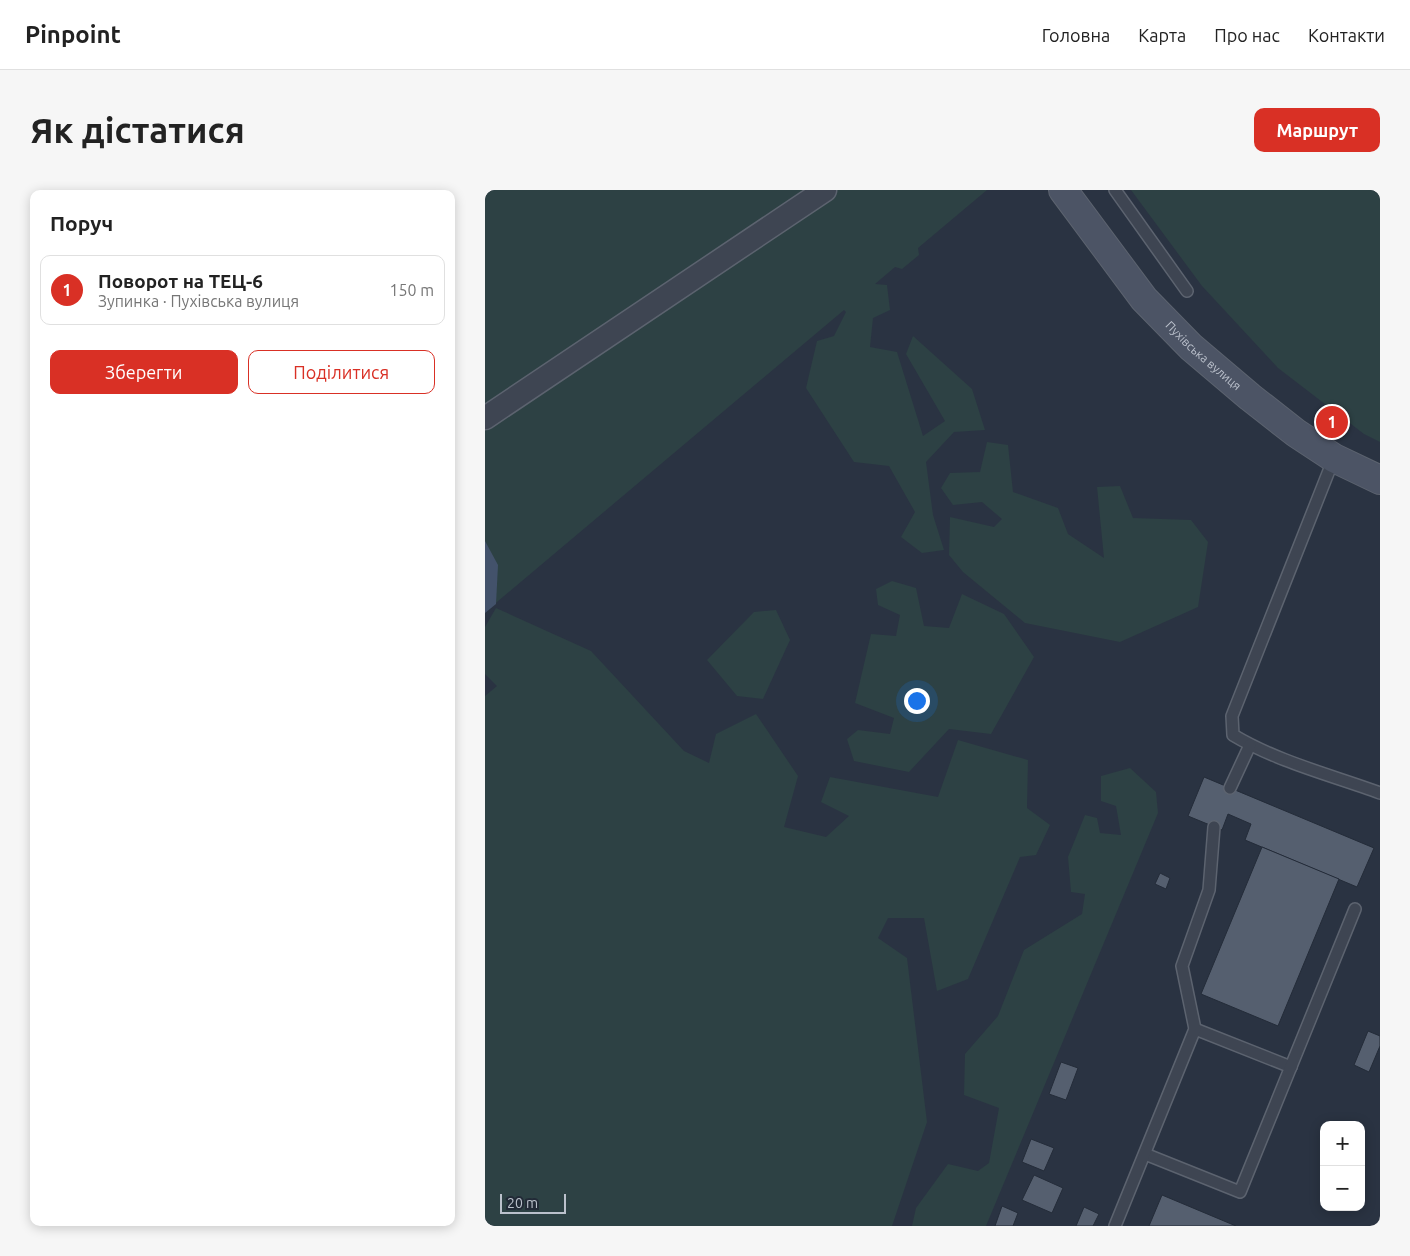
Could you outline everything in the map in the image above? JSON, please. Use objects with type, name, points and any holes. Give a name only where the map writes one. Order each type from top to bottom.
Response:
[{"type":"street","points":[[485,418],[825,190]]},
{"type":"street","name":"Пухівська вулиця","points":[[1063,190],[1144,299],[1191,347],[1296,433],[1334,458],[1380,480]]},
{"type":"lane","points":[[1115,190],[1187,291]]},
{"type":"lane","points":[[1334,458],[1232,716],[1233,734],[1250,745],[1281,758],[1380,792]]},
{"type":"lane","points":[[1230,788],[1250,745]]},
{"type":"lane","points":[[1115,1226],[1195,1028],[1183,966],[1209,890],[1214,827]]},
{"type":"lane","points":[[1145,1154],[1240,1192],[1355,909]]},
{"type":"lane","points":[[1195,1028],[1291,1066]]},
{"type":"green space","points":[[485,190],[987,190],[918,248],[919,255],[902,269],[895,267],[875,284],[887,285],[890,310],[873,318],[870,347],[897,352],[923,436],[945,421],[906,354],[913,336],[972,389],[985,430],[954,432],[926,462],[933,515],[944,550],[922,553],[901,537],[915,512],[889,466],[854,462],[806,388],[817,341],[834,336],[846,312],[844,310],[485,612]]},
{"type":"green space","points":[[1131,190],[1380,190],[1380,442],[1364,434],[1278,368],[1202,286]]},
{"type":"green space","points":[[987,442],[1008,445],[1013,492],[1058,508],[1068,534],[1104,558],[1097,487],[1120,486],[1133,518],[1191,520],[1208,542],[1198,607],[1120,642],[1025,623],[963,572],[949,555],[950,517],[994,527],[1002,519],[982,502],[953,505],[941,488],[950,473],[980,472]]},
{"type":"green space","points":[[892,581],[916,588],[924,626],[949,628],[962,594],[1004,614],[1034,657],[991,734],[949,729],[909,772],[854,761],[847,739],[858,730],[890,734],[894,718],[855,703],[871,634],[896,636],[900,615],[878,605],[876,589]]},
{"type":"green space","points":[[496,608],[591,651],[684,751],[709,763],[716,734],[756,714],[798,776],[784,827],[826,837],[849,816],[821,802],[830,777],[938,797],[958,740],[1028,760],[1027,808],[1050,825],[1036,855],[1020,857],[968,979],[937,991],[924,918],[888,918],[878,938],[907,958],[927,1122],[892,1226],[485,1226],[485,696],[497,686],[485,674],[485,627]]},
{"type":"green space","points":[[776,610],[790,640],[763,699],[737,696],[707,660],[754,612]]},
{"type":"green space","points":[[1130,768],[1156,792],[1158,813],[986,1226],[912,1226],[916,1208],[948,1164],[978,1171],[989,1163],[999,1108],[964,1095],[965,1054],[998,1016],[1024,950],[1082,914],[1085,894],[1071,892],[1068,857],[1085,815],[1097,818],[1100,833],[1121,835],[1116,806],[1101,801],[1101,776]]},
{"type":"water","points":[[485,541],[498,565],[496,604],[485,613]]},
{"type":"building","points":[[1204,777],[1374,848],[1357,887],[1245,840],[1251,824],[1228,814],[1222,830],[1188,816]]},
{"type":"building","points":[[1262,847],[1339,879],[1278,1026],[1201,994]]},
{"type":"building","points":[[1160,873],[1170,878],[1166,889],[1155,884]]},
{"type":"building","points":[[1368,1031],[1380,1036],[1380,1046],[1369,1072],[1354,1065]]},
{"type":"building","points":[[1061,1062],[1078,1068],[1066,1100],[1049,1094]]},
{"type":"building","points":[[1031,1139],[1054,1148],[1044,1171],[1022,1162]]},
{"type":"building","points":[[1034,1175],[1063,1188],[1052,1213],[1022,1200]]},
{"type":"building","points":[[1162,1195],[1236,1226],[1149,1226]]},
{"type":"building","points":[[1002,1206],[1018,1213],[1013,1226],[995,1226]]},
{"type":"building","points":[[1084,1207],[1099,1214],[1093,1226],[1076,1226]]},
{"type":"place","name":"Поворот на ТЕЦ-6","points":[[1332,422]]}]
